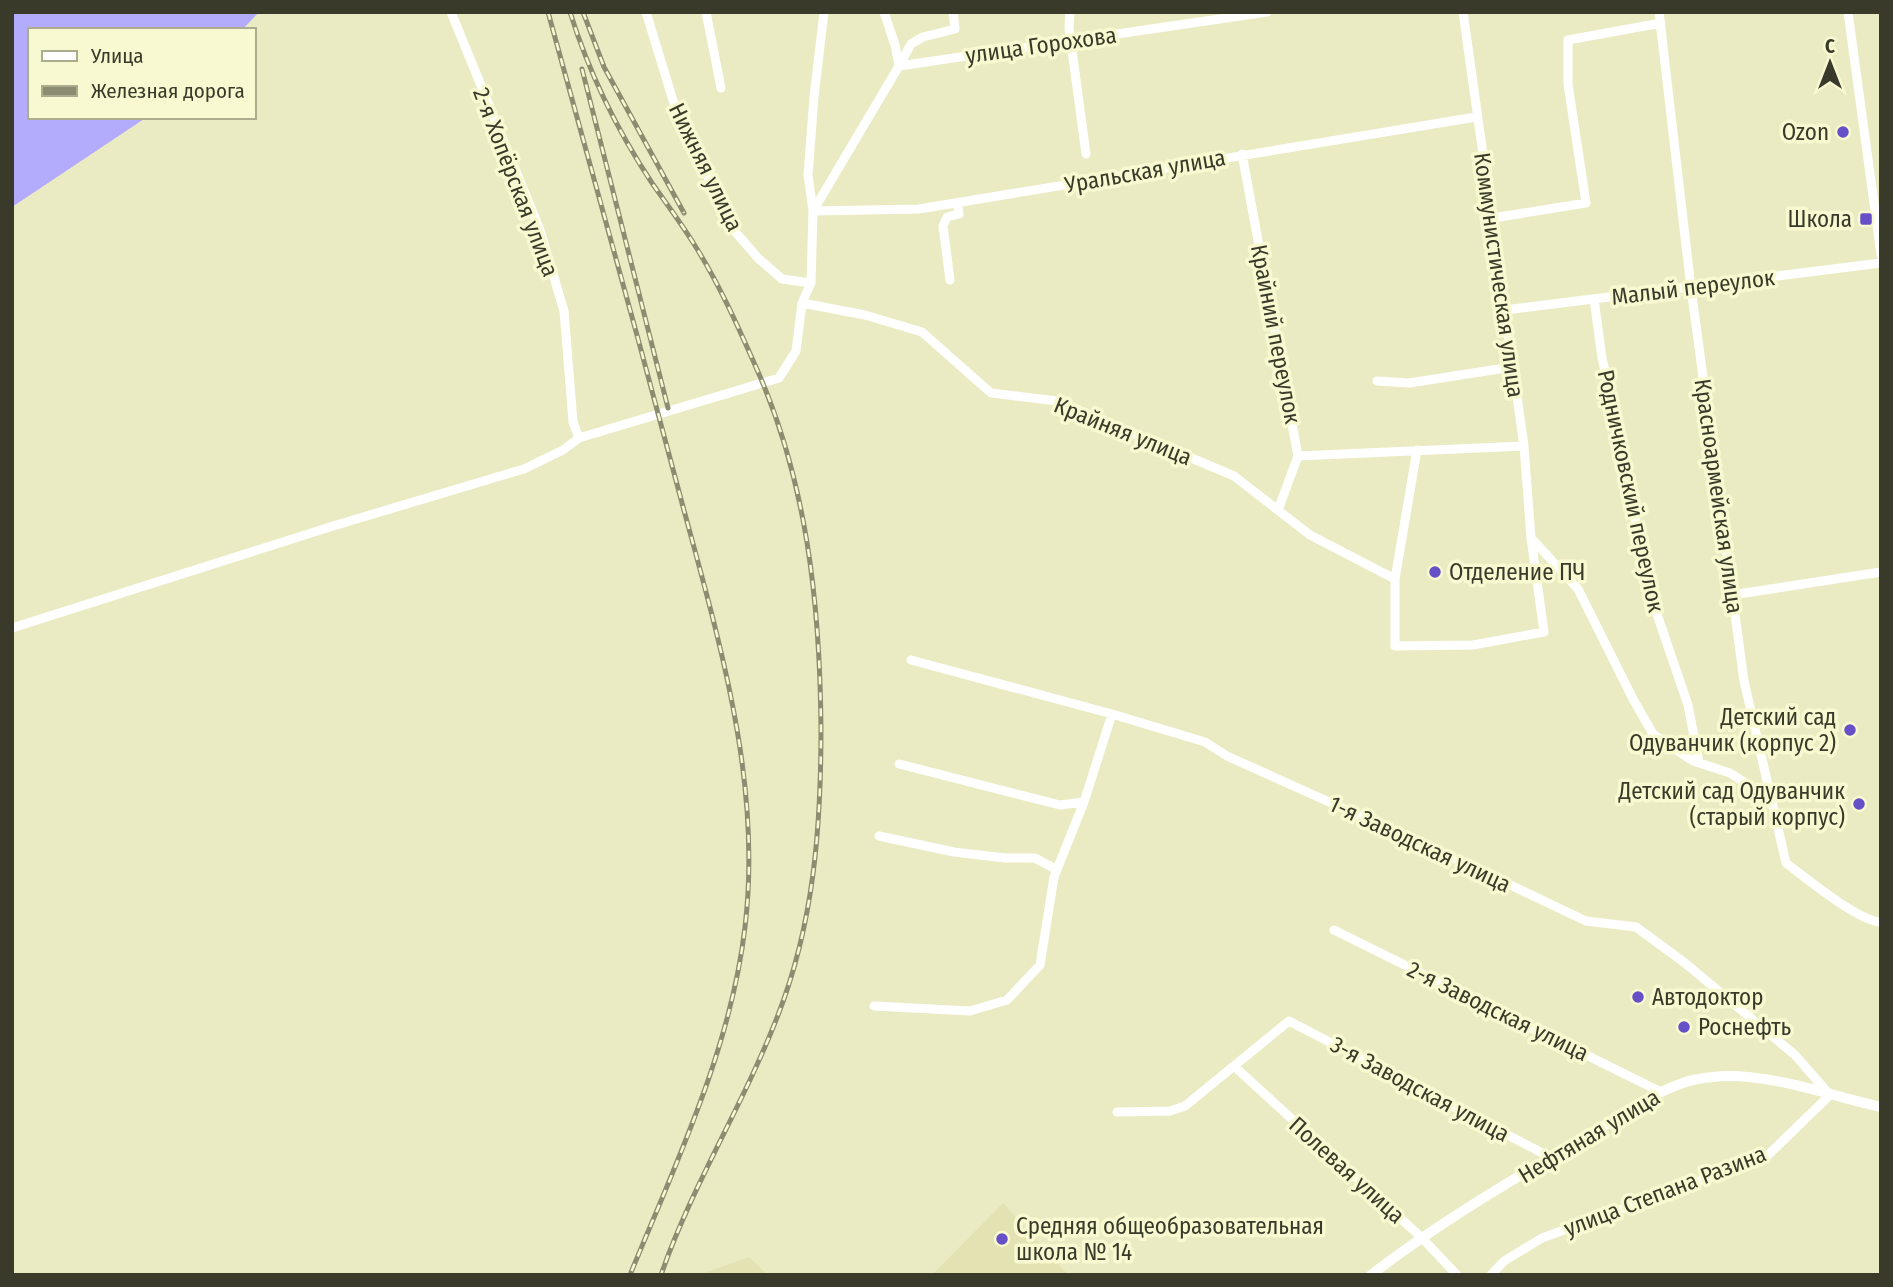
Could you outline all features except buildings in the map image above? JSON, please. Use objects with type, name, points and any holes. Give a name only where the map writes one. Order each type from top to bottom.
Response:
[{"type":"main road","name":"Нефтяная улица","points":[[1371,1275],[1422,1238],[1550,1157],[1661,1092],[1684,1082],[1704,1078],[1745,1077],[1830,1095]]},
{"type":"main road","points":[[1830,1095],[1881,1107]]},
{"type":"street","name":"2-я Хопёрская улица","points":[[451,12],[484,99],[540,230],[564,311],[573,422],[579,438]]},
{"type":"street","name":"Нижняя улица","points":[[646,12],[676,107],[732,228],[758,258],[782,279],[811,283]]},
{"type":"street","points":[[706,12],[721,88]]},
{"type":"street","points":[[12,628],[333,526],[524,469],[563,450],[579,438],[779,378],[796,351],[802,303],[811,283],[813,211],[808,175],[824,12]]},
{"type":"street","points":[[884,12],[899,66]]},
{"type":"street","points":[[813,211],[911,44],[923,37],[955,29],[953,12]]},
{"type":"street","points":[[1070,12],[1071,40],[1086,154]]},
{"type":"street","name":"улица Горохова","points":[[899,66],[1266,12]]},
{"type":"street","name":"Коммунистическая улица","points":[[1395,579],[1395,646],[1473,645],[1544,632],[1531,538],[1524,446],[1463,12]]},
{"type":"street","points":[[1848,12],[1881,255]]},
{"type":"street","points":[[1493,218],[1586,203],[1568,84],[1568,40],[1660,17]]},
{"type":"street","name":"Красноармейская улица","points":[[1660,17],[1691,288],[1744,681],[1786,863],[1872,922],[1881,922]]},
{"type":"street","name":"Уральская улица","points":[[813,211],[919,209],[1476,117]]},
{"type":"street","name":"Крайний переулок","points":[[1242,154],[1298,456],[1278,510]]},
{"type":"street","points":[[950,280],[943,226],[947,217],[959,214],[957,203]]},
{"type":"street","name":"Малый переулок","points":[[1505,310],[1881,263]]},
{"type":"street","name":"Родничковский переулок","points":[[1594,299],[1602,358],[1622,443],[1647,585],[1688,705],[1699,762]]},
{"type":"street","name":"Крайняя улица","points":[[802,303],[865,315],[922,332],[991,393],[1057,401],[1234,476],[1310,535],[1395,579]]},
{"type":"street","points":[[1377,381],[1409,383],[1512,367]]},
{"type":"street","points":[[1298,456],[1524,446]]},
{"type":"street","points":[[1395,579],[1417,450]]},
{"type":"street","points":[[1531,538],[1578,589],[1653,734],[1699,762],[1730,773],[1772,800]]},
{"type":"street","points":[[1732,595],[1881,572]]},
{"type":"street","name":"1-я Заводская улица","points":[[911,660],[1112,714],[1205,743],[1227,756],[1450,856],[1586,921],[1636,928],[1685,963],[1795,1055],[1830,1095]]},
{"type":"street","points":[[874,1006],[970,1011],[1007,1000],[1040,965],[1054,877],[1084,803],[1112,714]]},
{"type":"street","points":[[899,764],[1060,805],[1084,803]]},
{"type":"street","points":[[879,836],[954,852],[1005,859],[1035,859],[1057,870]]},
{"type":"street","name":"2-я Заводская улица","points":[[1334,930],[1661,1092]]},
{"type":"street","name":"3-я Заводская улица","points":[[1235,1067],[1289,1021],[1550,1157]]},
{"type":"street","points":[[1118,1112],[1170,1111],[1185,1106],[1235,1067]]},
{"type":"street","name":"Полевая улица","points":[[1235,1067],[1422,1238],[1457,1275]]},
{"type":"street","name":"улица Степана Разина","points":[[1491,1275],[1504,1261],[1542,1238],[1766,1157],[1830,1095]]},
{"type":"shaded area","points":[[12,12],[259,12],[244,28],[28,28],[28,119],[144,119],[12,207]]},
{"type":"shaded area","name":"Средняя общеобразовательная школа № 14","points":[[1003,1203],[1068,1275],[932,1275]]},
{"type":"shaded area","points":[[749,1257],[768,1275],[701,1275],[701,1274]]},
{"type":"railway","points":[[548,12],[721,650],[742,760],[747,815],[749,871],[745,927],[728,1017],[700,1104],[630,1275]]},
{"type":"railway","points":[[570,12],[595,79],[616,122],[639,163],[711,273],[727,303],[773,409],[787,453],[807,543],[818,636],[821,729],[817,838],[800,945],[778,1015],[750,1081],[688,1209],[661,1275]]},
{"type":"railway","points":[[583,12],[604,67],[684,213]]},
{"type":"railway","points":[[582,69],[668,408]]},
{"type":"place","name":"Ozon","points":[[1843,132]]},
{"type":"place","name":"Школа","points":[[1866,219]]},
{"type":"place","name":"Отделение ПЧ","points":[[1435,572]]},
{"type":"place","name":"Детский сад Одуванчик (корпус 2)","points":[[1850,730]]},
{"type":"place","name":"Детский сад Одуванчик (старый корпус)","points":[[1859,804]]},
{"type":"place","name":"Автодоктор","points":[[1638,997]]},
{"type":"place","name":"Роснефть","points":[[1684,1027]]},
{"type":"place","name":"Средняя общеобразовательная школа № 14","points":[[1002,1239]]}]
